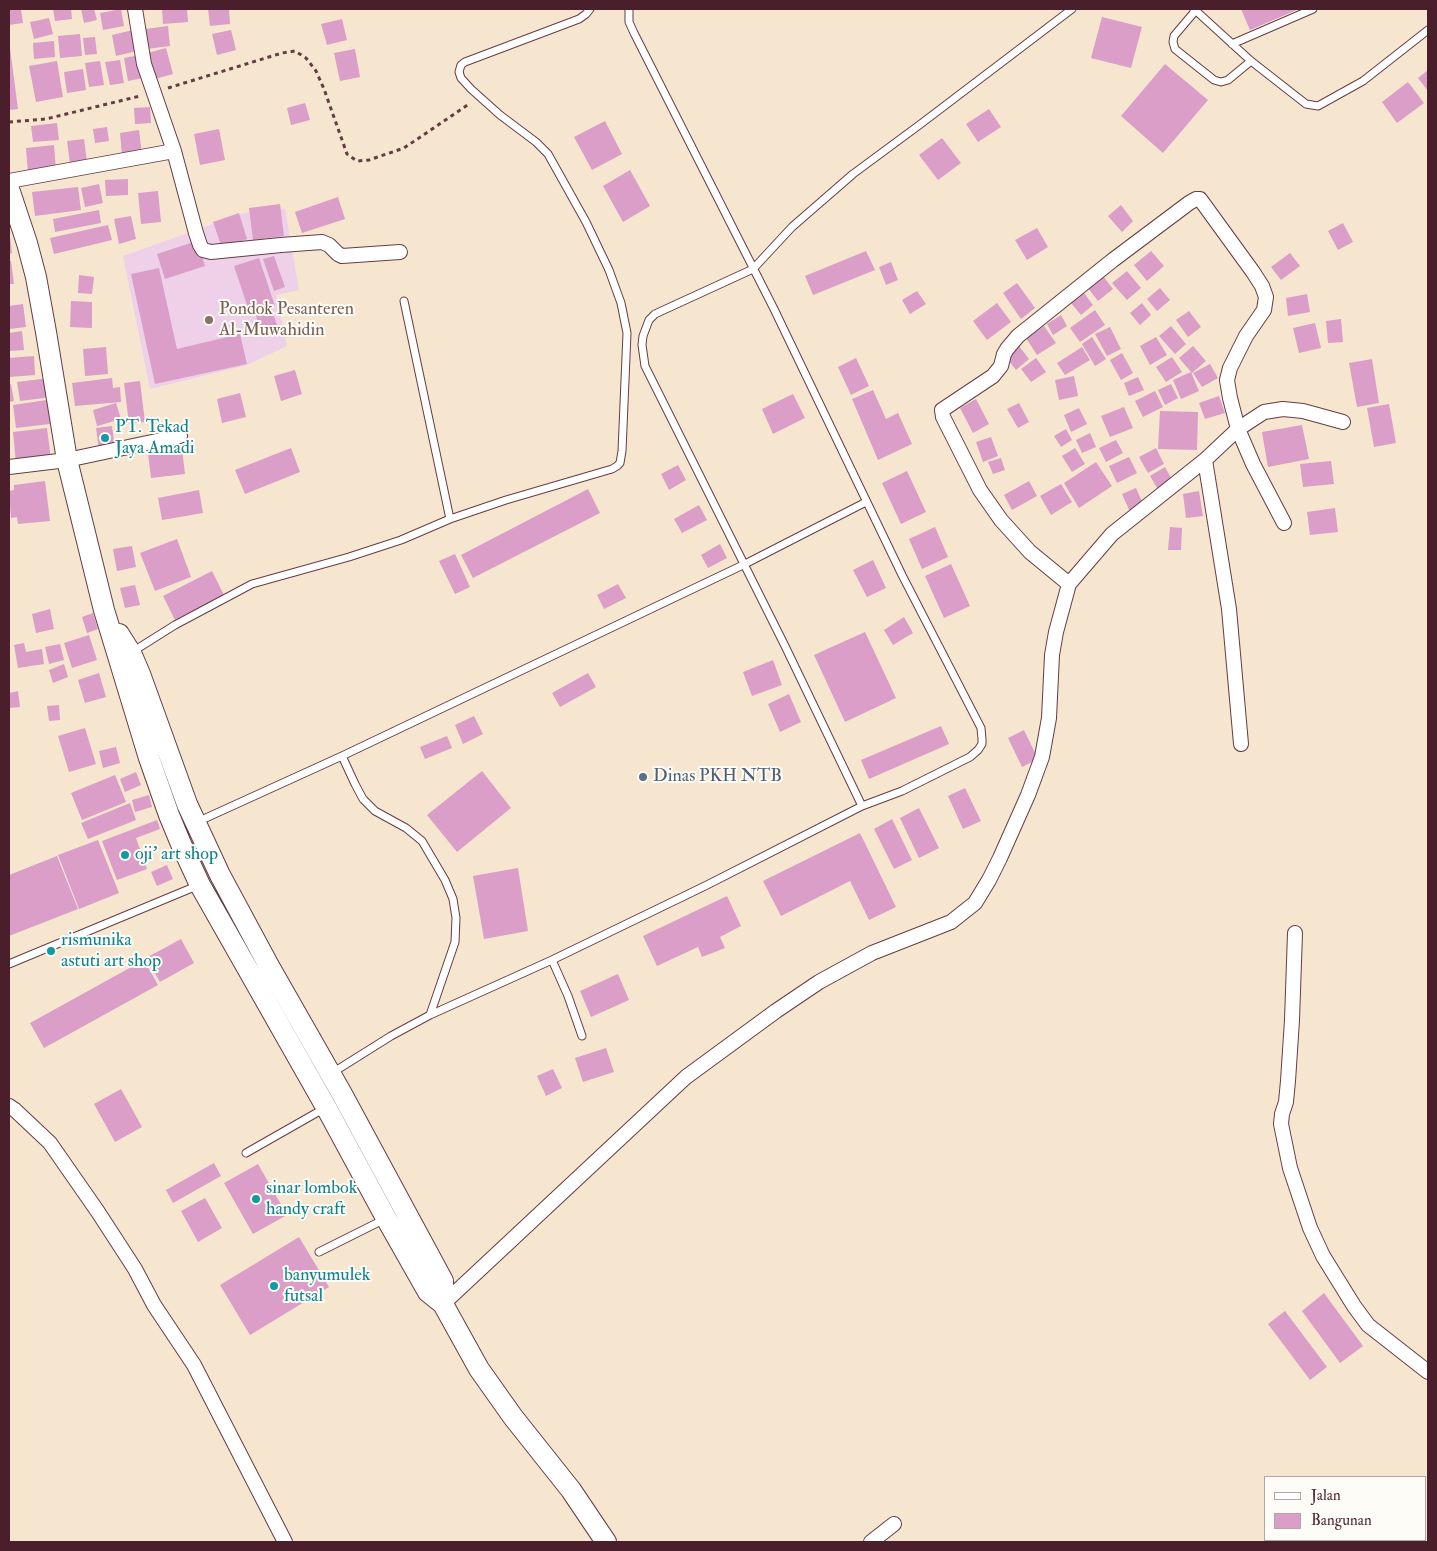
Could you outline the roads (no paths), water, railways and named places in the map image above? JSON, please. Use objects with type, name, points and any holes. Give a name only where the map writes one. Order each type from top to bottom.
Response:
[{"type":"main road","points":[[9,190],[36,277],[67,460],[104,610],[124,655],[150,699],[187,804],[220,875],[269,966],[334,1101],[443,1281],[443,1304]]},
{"type":"main road","points":[[124,655],[148,758],[168,815],[200,885],[323,1080]]},
{"type":"main road","points":[[168,815],[187,804]]},
{"type":"main road","points":[[334,1101],[386,1218],[428,1292],[443,1304],[480,1369],[513,1417],[571,1490],[606,1542]]},
{"type":"street","points":[[135,9],[144,64],[174,151],[196,233],[200,245],[206,252],[280,244],[322,242],[329,245],[342,256],[400,252]]},
{"type":"street","points":[[9,181],[174,151]]},
{"type":"street","points":[[1070,584],[1030,552],[1001,520],[980,490],[943,417],[942,410],[993,376],[1001,366],[1007,349],[1018,336],[1113,260],[1196,199],[1200,200],[1253,272],[1262,286],[1266,297],[1264,310],[1246,336],[1230,368],[1227,380],[1238,429],[1253,464],[1284,523]]},
{"type":"street","points":[[443,1304],[686,1077],[819,982],[872,954],[951,922],[975,902],[1000,858],[1028,795],[1042,757],[1049,718],[1052,655],[1056,632],[1070,584],[1112,534],[1205,460],[1238,429],[1264,412],[1283,409],[1303,411],[1343,422]]},
{"type":"street","points":[[9,467],[67,460],[180,436]]},
{"type":"street","points":[[1205,460],[1229,609],[1241,744]]},
{"type":"street","points":[[1295,934],[1286,1102],[1281,1124],[1290,1168],[1310,1228],[1323,1256],[1354,1306],[1368,1325],[1428,1372]]},
{"type":"street","points":[[9,1106],[50,1143],[135,1269],[154,1305],[194,1365],[285,1542]]},
{"type":"street","points":[[871,1542],[894,1524]]},
{"type":"lane","points":[[124,655],[175,624],[252,584],[349,557],[401,540],[450,519],[506,500],[612,469],[620,463],[627,333],[621,303],[609,270],[586,222],[548,154],[536,142],[479,97],[460,78],[460,68],[465,62],[579,19],[590,9]]},
{"type":"lane","points":[[323,1080],[391,1036],[430,1015],[552,960],[707,886],[862,806],[902,791],[970,757],[978,750],[982,740],[981,728],[866,502],[822,407],[634,33],[629,22],[629,9]]},
{"type":"lane","points":[[862,806],[785,646],[645,366],[642,344],[645,327],[655,314],[753,268],[792,227],[853,174],[1072,9]]},
{"type":"lane","points":[[1232,44],[1313,9]]},
{"type":"lane","points":[[1251,62],[1228,80],[1221,82],[1214,80],[1176,49],[1173,42],[1174,36],[1195,10],[1251,62],[1306,104],[1318,106],[1363,81],[1428,30]]},
{"type":"lane","points":[[404,300],[450,519]]},
{"type":"lane","points":[[195,823],[342,756],[743,565],[866,502]]},
{"type":"lane","points":[[342,756],[355,784],[364,799],[375,811],[406,828],[422,841],[446,880],[453,899],[456,918],[454,942],[430,1015]]},
{"type":"lane","points":[[9,964],[200,885]]},
{"type":"lane","points":[[552,960],[573,1008],[582,1036]]},
{"type":"lane","points":[[246,1153],[334,1101]]},
{"type":"lane","points":[[319,1252],[386,1218]]},
{"type":"place","name":"Pondok Pesanteren Al-Muwahidin","points":[[209,320]]},
{"type":"place","name":"PT. Tekad Jaya Amadi","points":[[105,438]]},
{"type":"place","name":"Dinas PKH NTB","points":[[643,777]]},
{"type":"place","name":"oji' art shop","points":[[125,855]]},
{"type":"place","name":"rismunika astuti art shop","points":[[51,951]]},
{"type":"place","name":"sinar lombok handy craft","points":[[256,1199]]},
{"type":"place","name":"banyumulek futsal","points":[[274,1286]]}]
